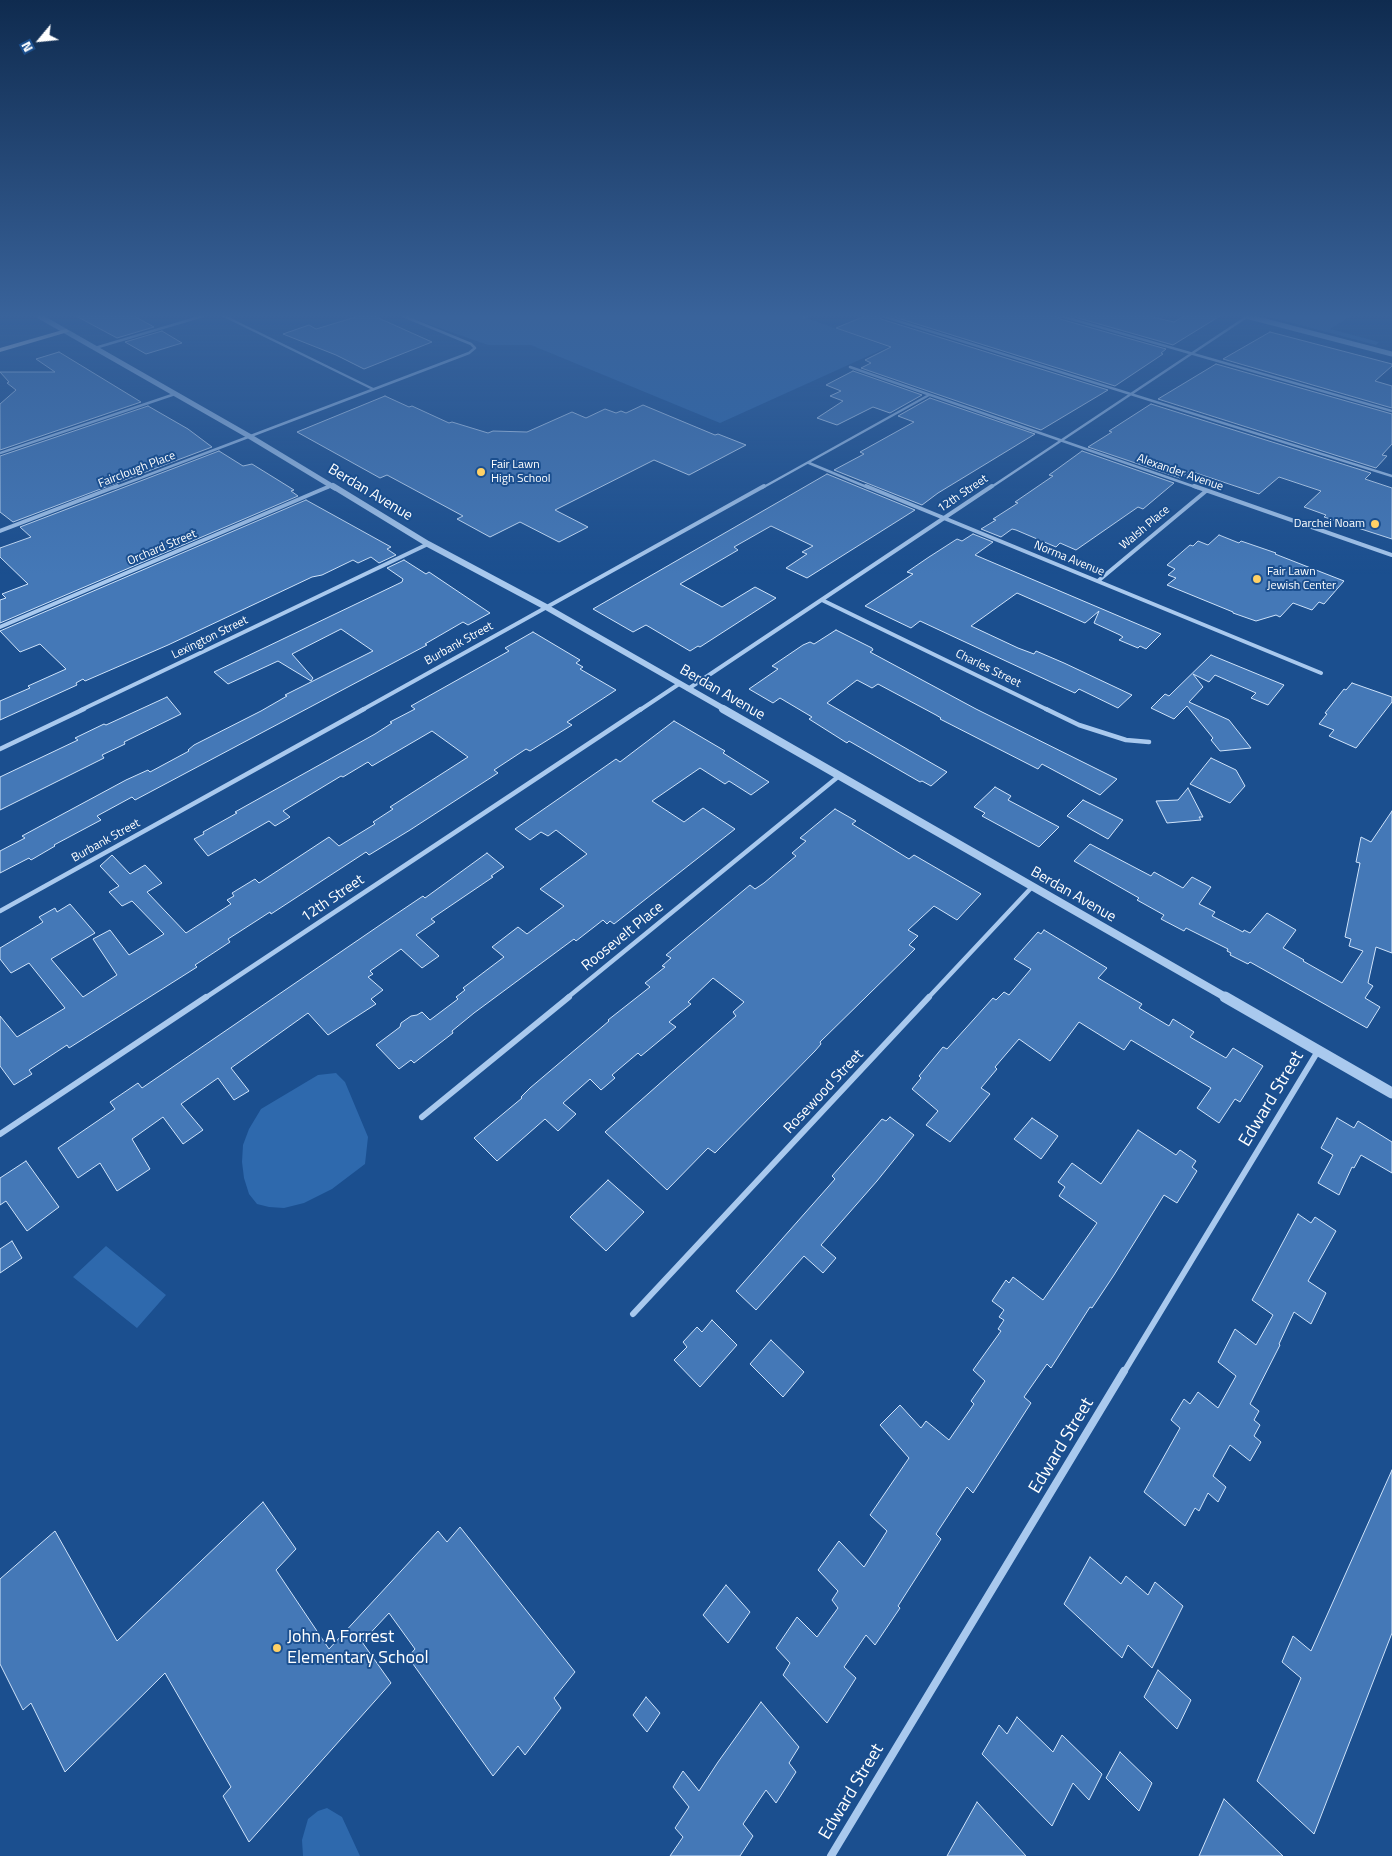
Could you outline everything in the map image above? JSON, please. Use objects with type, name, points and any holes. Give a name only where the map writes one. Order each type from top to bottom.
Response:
[{"type":"street","points":[[0,453],[150,403]]},
{"type":"street","name":"Berdan Avenue","points":[[191,403],[428,544],[546,607],[1392,1093]]},
{"type":"street","name":"Fairclough Place","points":[[0,531],[336,403]]},
{"type":"street","name":"Burbank Street","points":[[0,911],[916,403]]},
{"type":"street","name":"Alexander Avenue","points":[[951,403],[1392,555]]},
{"type":"street","name":"12th Street","points":[[688,689],[1119,403]]},
{"type":"street","points":[[1159,403],[1392,476]]},
{"type":"street","points":[[1366,403],[1392,410]]},
{"type":"street","name":"Norma Avenue","points":[[809,463],[1321,673]]},
{"type":"street","name":"Orchard Street","points":[[0,627],[331,486]]},
{"type":"street","name":"Walsh Place","points":[[1098,581],[1206,491]]},
{"type":"street","name":"Lexington Street","points":[[0,749],[428,544]]},
{"type":"street","name":"Charles Street","points":[[822,600],[1079,725],[1126,740],[1149,742]]},
{"type":"street","name":"12th Street","points":[[0,1134],[679,684]]},
{"type":"street","name":"Roosevelt Place","points":[[422,1117],[839,776]]},
{"type":"street","name":"Rosewood Street","points":[[633,1314],[1032,887]]},
{"type":"street","name":"Edward Street","points":[[831,1856],[1319,1051]]},
{"type":"shaded area","points":[[671,403],[765,403],[720,423]]},
{"type":"shaded area","points":[[336,1073],[345,1082],[368,1137],[365,1164],[332,1189],[304,1203],[284,1208],[257,1204],[249,1194],[242,1162],[243,1145],[249,1129],[261,1109],[318,1075]]},
{"type":"shaded area","points":[[106,1246],[166,1295],[137,1328],[73,1277]]},
{"type":"shaded area","points":[[327,1808],[342,1817],[360,1856],[303,1856],[302,1840],[308,1819],[318,1811]]},
{"type":"building","points":[[2,403],[139,403],[0,450],[0,404]]},
{"type":"building","points":[[369,403],[399,403],[409,407],[412,406],[449,423],[452,422],[488,433],[493,431],[527,432],[572,412],[586,418],[605,409],[616,413],[621,411],[626,413],[643,405],[715,435],[718,434],[746,445],[689,475],[654,460],[555,510],[588,527],[559,542],[520,522],[490,537],[457,519],[463,516],[387,475],[380,478],[297,432]]},
{"type":"building","points":[[841,403],[908,403],[890,413],[873,407],[837,425],[817,418]]},
{"type":"building","points":[[922,403],[943,403],[1035,434],[938,493],[922,505],[834,470],[864,454],[860,452],[914,422],[898,416]]},
{"type":"building","points":[[961,403],[1087,403],[1041,430]]},
{"type":"building","points":[[1169,403],[1352,403],[1392,414],[1392,444],[1382,455],[1387,456],[1376,468]]},
{"type":"building","points":[[1373,403],[1392,403],[1392,408]]},
{"type":"building","points":[[1151,404],[1371,473],[1365,479],[1392,488],[1392,539],[1324,517],[1326,515],[1304,507],[1321,491],[1279,477],[1259,494],[1190,471],[1180,478],[1088,447]]},
{"type":"building","points":[[148,406],[188,429],[212,447],[13,522],[0,512],[0,456]]},
{"type":"building","points":[[219,451],[243,466],[252,464],[294,490],[291,491],[298,496],[0,623],[0,600],[6,598],[2,594],[28,584],[0,557],[0,548],[31,537],[20,527]]},
{"type":"building","points":[[1082,451],[1174,483],[1143,509],[1138,507],[1076,550],[1060,543],[1056,547],[1012,529],[1001,537],[981,529],[996,520],[993,519],[1018,503],[1015,502],[1053,476],[1049,475]]},
{"type":"building","points":[[827,474],[915,510],[807,578],[786,568],[807,554],[802,552],[813,546],[771,526],[734,547],[738,550],[680,584],[722,607],[755,587],[776,598],[700,647],[698,646],[690,651],[646,625],[633,632],[593,609]]},
{"type":"building","points":[[306,500],[391,547],[387,549],[396,555],[379,563],[371,557],[358,563],[353,560],[322,575],[312,577],[168,645],[85,681],[83,679],[76,683],[77,685],[0,720],[0,701],[66,669],[40,644],[20,652],[0,631]]},
{"type":"building","points":[[973,534],[993,542],[975,555],[1161,634],[1146,649],[1140,646],[1138,648],[1119,640],[1123,637],[1094,623],[1099,611],[1085,623],[1017,593],[971,626],[1018,648],[1034,654],[1036,651],[1064,663],[1132,695],[1118,708],[1079,689],[1075,693],[920,621],[911,628],[865,606],[913,574],[907,572],[929,557],[957,539],[962,541]]},
{"type":"building","name":"Fair Lawn Jewish Center","points":[[1219,535],[1239,543],[1241,541],[1276,553],[1344,581],[1324,604],[1319,602],[1312,610],[1293,603],[1280,617],[1276,615],[1256,621],[1167,585],[1176,578],[1168,575],[1175,569],[1167,565],[1190,545],[1193,546],[1198,541],[1208,545]]},
{"type":"building","points":[[404,560],[426,574],[429,572],[490,613],[468,625],[463,622],[425,644],[427,645],[135,800],[132,797],[97,816],[101,820],[54,845],[31,860],[29,858],[0,873],[0,851],[25,838],[22,836],[126,780],[148,770],[150,772],[189,751],[194,745],[287,696],[285,695],[373,651],[341,629],[292,654],[313,678],[311,681],[278,661],[228,684],[214,672],[402,582],[403,579],[387,568]]},
{"type":"building","points":[[836,630],[872,648],[873,650],[870,652],[976,709],[1117,779],[1100,795],[1042,764],[1038,769],[940,719],[936,715],[878,684],[872,688],[857,680],[827,703],[947,772],[931,786],[922,781],[920,782],[849,741],[847,743],[809,719],[812,717],[780,698],[773,703],[749,689],[778,669],[772,666],[803,645],[810,642],[814,644]]},
{"type":"building","points":[[533,632],[580,660],[576,663],[583,667],[580,669],[616,690],[567,722],[572,725],[530,751],[526,749],[494,770],[498,773],[410,830],[369,855],[366,852],[271,914],[270,912],[228,939],[230,942],[195,965],[197,967],[69,1048],[67,1045],[29,1070],[32,1074],[14,1085],[0,1066],[0,1016],[17,1037],[65,1008],[29,963],[11,973],[0,959],[0,948],[43,922],[39,917],[55,908],[57,912],[70,904],[95,933],[51,959],[83,997],[117,975],[93,939],[110,930],[129,955],[164,934],[132,901],[122,906],[109,892],[119,886],[100,866],[112,855],[130,874],[145,865],[162,883],[147,892],[186,933],[231,904],[227,900],[234,896],[232,893],[255,879],[259,883],[329,837],[339,846],[375,824],[373,822],[393,809],[390,807],[468,757],[432,731],[372,766],[368,762],[343,777],[341,776],[283,811],[290,817],[275,826],[269,821],[208,856],[194,839],[237,813],[235,812],[375,734],[392,723],[390,722],[415,709],[411,706],[509,651],[505,648]]},
{"type":"building","points":[[1211,655],[1284,685],[1268,705],[1251,698],[1256,693],[1215,675],[1209,682],[1193,674],[1203,687],[1189,702],[1229,720],[1251,748],[1220,751],[1211,740],[1213,738],[1187,706],[1174,719],[1151,708],[1165,694],[1169,696]]},
{"type":"building","points":[[1352,683],[1392,697],[1392,702],[1356,748],[1329,736],[1334,730],[1319,724],[1327,714],[1325,713],[1344,689],[1346,690]]},
{"type":"building","points":[[167,697],[181,714],[124,742],[125,744],[102,755],[104,758],[0,810],[0,777],[78,740],[75,738],[104,724],[106,725]]},
{"type":"building","points":[[674,721],[725,751],[723,753],[769,782],[751,795],[729,781],[725,784],[700,768],[652,801],[684,822],[703,808],[735,829],[614,924],[610,921],[607,924],[603,920],[576,941],[574,939],[474,1013],[452,1031],[453,1033],[414,1063],[411,1060],[399,1069],[376,1045],[411,1016],[422,1012],[430,1020],[458,999],[456,997],[465,990],[463,988],[504,957],[492,947],[518,927],[527,934],[564,906],[540,889],[587,854],[556,830],[548,836],[541,832],[530,840],[515,829],[616,759],[620,762]]},
{"type":"building","points":[[1211,758],[1236,770],[1245,786],[1230,803],[1190,784]]},
{"type":"building","points":[[995,787],[1011,796],[1008,800],[1059,827],[1039,847],[982,816],[985,813],[974,807]]},
{"type":"building","points":[[1188,788],[1203,817],[1199,817],[1201,820],[1167,823],[1156,801],[1178,800]]},
{"type":"building","points":[[1083,800],[1123,820],[1108,839],[1067,816]]},
{"type":"building","points":[[835,809],[856,821],[852,824],[909,859],[914,855],[981,894],[957,920],[934,906],[908,930],[918,936],[909,945],[915,949],[820,1042],[821,1044],[815,1051],[715,1153],[708,1148],[667,1190],[605,1132],[736,1016],[733,1012],[744,1002],[713,978],[688,1002],[691,1004],[669,1022],[676,1027],[641,1056],[638,1053],[612,1075],[615,1078],[601,1090],[590,1079],[563,1103],[576,1114],[558,1131],[545,1119],[497,1161],[474,1138],[522,1098],[530,1088],[608,1020],[650,987],[645,983],[665,967],[662,966],[671,958],[666,955],[750,885],[755,889],[796,856],[792,853],[806,841],[800,838]]},
{"type":"building","points":[[1392,811],[1392,953],[1376,947],[1368,983],[1373,986],[1365,998],[1380,1007],[1367,1028],[1250,962],[1248,964],[1230,955],[1231,953],[1227,951],[1228,949],[1186,928],[1184,931],[1161,919],[1164,915],[1137,900],[1139,898],[1074,861],[1090,844],[1151,876],[1154,872],[1183,888],[1192,877],[1211,887],[1199,904],[1215,912],[1212,916],[1243,932],[1244,930],[1250,933],[1267,913],[1296,930],[1283,948],[1342,983],[1363,951],[1349,946],[1351,939],[1345,937],[1360,863],[1356,862],[1361,837],[1371,842]]},
{"type":"building","points":[[487,853],[504,867],[491,876],[493,877],[431,919],[435,922],[416,935],[439,956],[422,968],[401,949],[370,971],[373,974],[368,977],[383,990],[371,999],[376,1004],[328,1035],[308,1013],[231,1068],[249,1091],[234,1100],[218,1078],[181,1104],[203,1130],[183,1144],[163,1117],[132,1139],[150,1169],[117,1191],[100,1163],[78,1178],[58,1148],[115,1109],[110,1102],[138,1083],[142,1088],[423,896],[425,898]]},
{"type":"building","points":[[1044,930],[1107,968],[1098,978],[1142,1004],[1139,1008],[1169,1026],[1173,1019],[1194,1032],[1190,1037],[1226,1058],[1233,1048],[1263,1066],[1240,1102],[1235,1099],[1219,1123],[1197,1108],[1211,1088],[1131,1040],[1124,1050],[1079,1022],[1050,1061],[1019,1039],[995,1067],[997,1069],[981,1088],[990,1094],[950,1142],[926,1125],[938,1111],[912,1089],[921,1078],[919,1076],[943,1047],[947,1049],[993,998],[996,1000],[1004,992],[1009,995],[1031,969],[1014,959],[1038,932],[1041,934]]},
{"type":"building","points":[[890,1117],[914,1135],[821,1245],[836,1258],[823,1273],[804,1256],[756,1310],[736,1291],[835,1179],[832,1176],[882,1119],[886,1121]]},
{"type":"building","points":[[1032,1118],[1058,1136],[1041,1159],[1014,1139]]},
{"type":"building","points":[[1337,1118],[1354,1128],[1358,1121],[1392,1142],[1392,1173],[1361,1155],[1354,1168],[1352,1167],[1339,1195],[1318,1183],[1333,1155],[1321,1148]]},
{"type":"building","points":[[1138,1130],[1176,1155],[1180,1150],[1196,1161],[1192,1167],[1197,1171],[1177,1203],[1164,1195],[1114,1275],[1092,1308],[1090,1307],[1051,1368],[1047,1364],[1024,1397],[1031,1403],[973,1493],[967,1487],[936,1534],[941,1539],[898,1606],[900,1608],[875,1645],[866,1635],[844,1667],[856,1678],[827,1723],[783,1675],[790,1663],[776,1648],[797,1617],[817,1637],[838,1608],[832,1600],[838,1591],[818,1570],[839,1541],[864,1567],[887,1531],[870,1515],[909,1458],[880,1425],[900,1405],[921,1428],[926,1421],[949,1440],[974,1404],[971,1401],[985,1381],[973,1370],[1001,1331],[998,1329],[1004,1320],[999,1317],[1004,1310],[992,1301],[1006,1280],[1009,1283],[1013,1277],[1043,1300],[1097,1223],[1059,1196],[1065,1187],[1058,1182],[1072,1163],[1101,1184]]},
{"type":"building","points":[[26,1161],[59,1207],[27,1231],[6,1201],[0,1205],[0,1178]]},
{"type":"building","points":[[608,1180],[644,1212],[606,1251],[570,1217]]},
{"type":"building","points":[[1298,1214],[1311,1223],[1315,1217],[1336,1231],[1308,1281],[1326,1293],[1311,1324],[1294,1312],[1280,1345],[1250,1404],[1259,1411],[1254,1420],[1260,1425],[1254,1436],[1261,1442],[1250,1461],[1230,1445],[1213,1476],[1226,1487],[1218,1502],[1208,1493],[1199,1511],[1195,1508],[1185,1526],[1144,1492],[1180,1428],[1171,1420],[1184,1399],[1190,1404],[1198,1392],[1218,1408],[1236,1376],[1218,1362],[1235,1329],[1256,1345],[1273,1315],[1252,1300]]},
{"type":"building","points":[[12,1241],[22,1258],[0,1273],[0,1249]]},
{"type":"building","points":[[712,1320],[737,1345],[700,1387],[674,1360],[687,1347],[683,1342],[697,1327],[702,1332]]},
{"type":"building","points":[[771,1340],[804,1372],[783,1397],[750,1364]]},
{"type":"building","points":[[1392,1470],[1392,1633],[1314,1834],[1257,1781],[1301,1678],[1282,1662],[1293,1636],[1311,1651]]},
{"type":"building","points":[[263,1502],[296,1549],[276,1570],[329,1649],[438,1531],[447,1542],[460,1527],[575,1672],[554,1698],[561,1708],[525,1755],[518,1746],[493,1776],[408,1657],[415,1649],[389,1613],[362,1642],[391,1683],[249,1842],[223,1796],[231,1787],[165,1673],[65,1772],[31,1703],[23,1710],[0,1664],[0,1579],[55,1531],[117,1641]]},
{"type":"building","points":[[1090,1557],[1121,1584],[1126,1576],[1148,1595],[1155,1582],[1183,1606],[1152,1668],[1128,1645],[1122,1658],[1064,1604]]},
{"type":"building","points":[[726,1585],[750,1612],[728,1643],[703,1615]]},
{"type":"building","points":[[1158,1670],[1191,1700],[1177,1729],[1144,1697]]},
{"type":"building","points":[[646,1697],[660,1713],[647,1732],[633,1715]]},
{"type":"building","points":[[761,1702],[799,1747],[789,1763],[796,1772],[776,1803],[766,1790],[743,1824],[753,1836],[740,1856],[670,1856],[683,1837],[675,1828],[689,1807],[673,1787],[683,1771],[699,1791]]},
{"type":"building","points":[[1017,1717],[1053,1752],[1062,1735],[1102,1774],[1089,1800],[1073,1783],[1052,1826],[982,1754],[999,1725],[1007,1734]]},
{"type":"building","points":[[1120,1752],[1152,1783],[1139,1811],[1106,1778]]},
{"type":"building","points":[[1224,1799],[1283,1856],[1199,1856]]},
{"type":"building","points":[[977,1802],[1026,1856],[947,1856]]},
{"type":"place","name":"Fair Lawn High School","points":[[481,472]]},
{"type":"place","name":"Darchei Noam","points":[[1375,524]]},
{"type":"place","name":"Fair Lawn Jewish Center","points":[[1257,579]]},
{"type":"place","name":"John A Forrest Elementary School","points":[[277,1648]]}]
